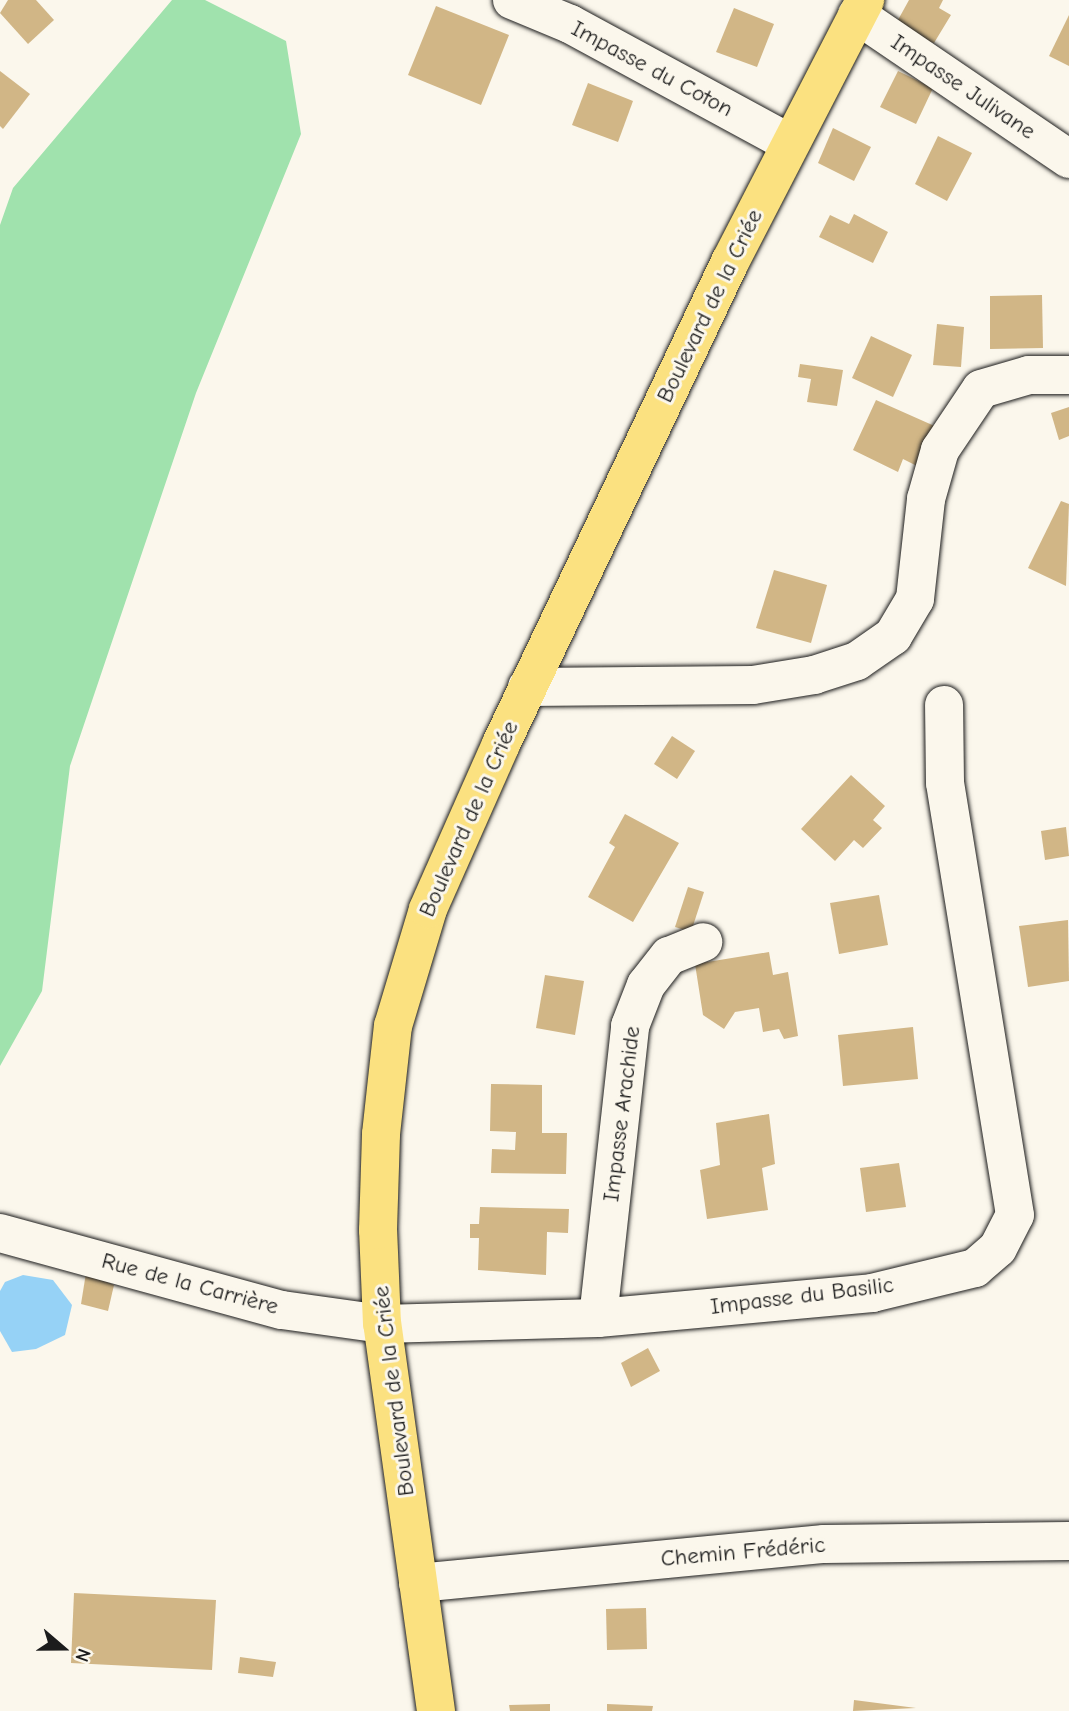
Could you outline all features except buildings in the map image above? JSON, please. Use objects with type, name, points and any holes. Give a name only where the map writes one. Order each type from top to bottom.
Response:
[{"type":"main road","name":"Boulevard de la Criée","points":[[436,1711],[382,1324],[381,1148],[393,1026],[428,909],[527,687],[789,143],[861,8]]},
{"type":"street","name":"Impasse du Coton","points":[[512,0],[570,24],[789,143]]},
{"type":"street","name":"Impasse Julivane","points":[[861,8],[1069,159]]},
{"type":"street","points":[[527,687],[753,685],[814,675],[857,661],[893,636],[915,599],[926,499],[940,450],[981,389],[1028,375],[1069,374]]},
{"type":"street","name":"Impasse du Basilic","points":[[382,1324],[598,1318],[872,1293],[975,1268],[998,1248],[1014,1215],[946,783],[944,705]]},
{"type":"street","name":"Impasse Arachide","points":[[598,1318],[629,1026],[646,985],[669,956],[703,942]]},
{"type":"street","name":"Rue de la Carrière","points":[[0,1233],[282,1310],[382,1324]]},
{"type":"street","name":"Chemin Frédéric","points":[[418,1583],[824,1544],[1069,1541]]},
{"type":"green space","points":[[172,0],[205,0],[286,41],[301,134],[196,393],[70,766],[42,991],[0,1066],[0,225],[13,188]]},
{"type":"water","points":[[23,1275],[53,1280],[72,1305],[65,1335],[36,1349],[12,1352],[0,1331],[0,1291],[5,1282]]}]
